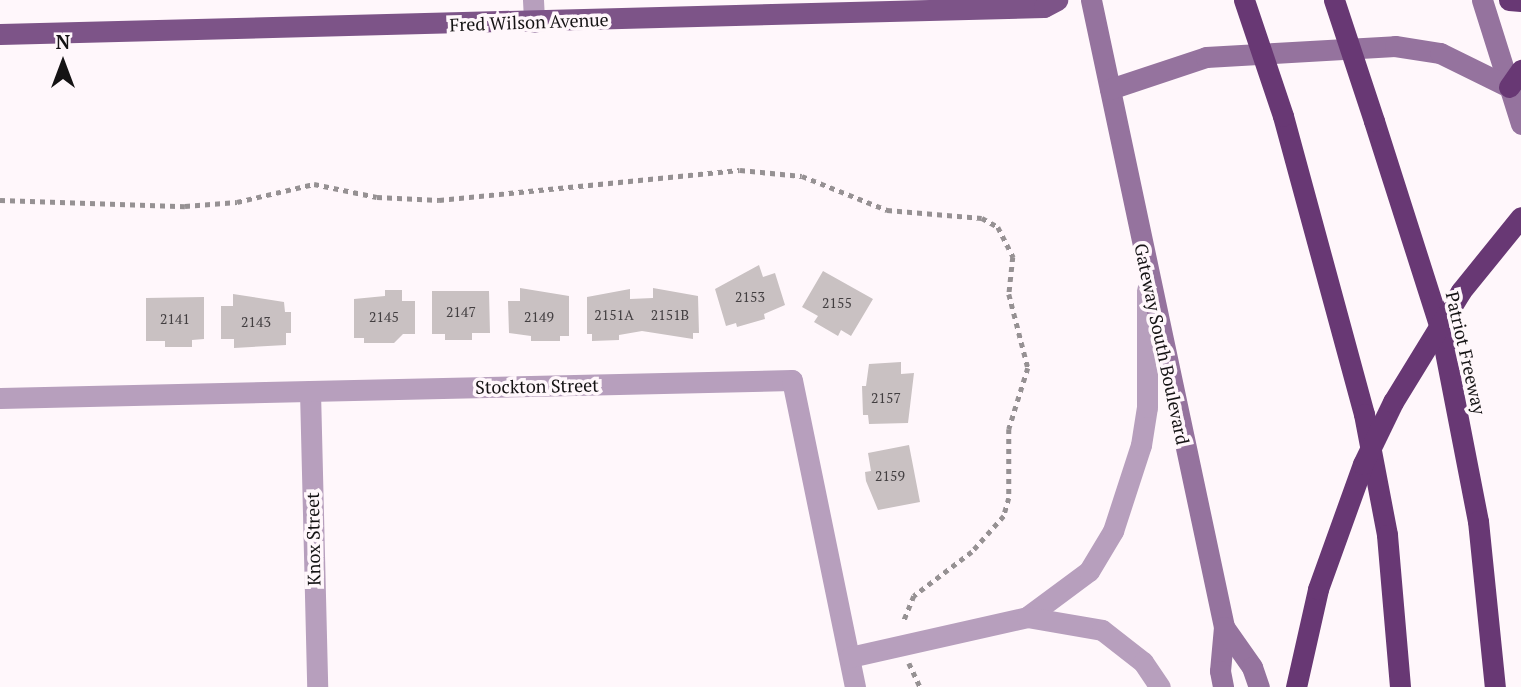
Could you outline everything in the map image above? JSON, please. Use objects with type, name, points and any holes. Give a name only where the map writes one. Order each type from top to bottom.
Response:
[{"type":"highway","points":[[1244,0],[1283,116],[1364,414],[1387,536],[1400,687]]},
{"type":"highway","name":"Patriot Freeway","points":[[1334,0],[1441,331],[1478,521],[1495,687]]},
{"type":"highway","points":[[1509,0],[1521,1]]},
{"type":"highway","points":[[1296,687],[1318,589],[1363,464],[1394,402],[1461,291],[1521,217]]},
{"type":"main road","name":"Fred Wilson Avenue","points":[[0,34],[534,22],[808,6],[1044,7],[1057,0]]},
{"type":"main road","name":"Gateway South Boulevard","points":[[1091,0],[1147,281],[1224,627],[1223,687]]},
{"type":"main road","points":[[1482,0],[1515,78],[1521,124]]},
{"type":"main road","points":[[1110,89],[1206,57],[1395,46],[1440,53],[1515,78]]},
{"type":"main road","points":[[1224,627],[1252,667],[1259,687]]},
{"type":"street","points":[[533,0],[534,22]]},
{"type":"street","points":[[1027,617],[1089,571],[1113,531],[1141,445],[1147,407],[1147,281]]},
{"type":"street","name":"Stockton Street","points":[[0,398],[792,380],[855,687]]},
{"type":"street","name":"Knox Street","points":[[310,391],[317,687]]},
{"type":"street","points":[[849,657],[1027,617],[1102,630],[1143,662],[1160,687]]},
{"type":"path","points":[[0,200],[185,206],[237,202],[314,184],[377,197],[439,200],[740,170],[802,176],[887,210],[982,218],[998,227],[1013,257],[1009,295],[1028,369],[1009,429],[1009,498],[1004,516],[972,552],[914,596],[902,619],[912,677],[920,687]]},
{"type":"building","points":[[759,265],[763,277],[775,273],[785,305],[764,314],[765,319],[737,327],[736,323],[726,326],[715,289]]},
{"type":"building","points":[[823,271],[873,299],[851,336],[841,330],[838,336],[814,322],[818,316],[802,307]]},
{"type":"building","points":[[520,288],[569,296],[569,336],[560,336],[560,341],[531,341],[531,336],[509,333],[508,301],[520,301]]},
{"type":"building","points":[[653,288],[698,296],[699,333],[693,333],[693,339],[642,331],[619,335],[619,340],[592,341],[592,334],[587,334],[587,297],[630,289],[630,299],[653,298]]},
{"type":"building","points":[[385,290],[402,290],[402,301],[415,301],[415,334],[403,334],[394,343],[364,343],[364,338],[354,338],[354,299],[385,296]]},
{"type":"building","points":[[432,291],[489,291],[490,333],[472,333],[472,340],[445,340],[445,334],[432,334]]},
{"type":"building","points":[[233,294],[284,302],[285,312],[291,312],[291,333],[286,333],[286,345],[234,348],[234,339],[221,339],[221,306],[233,306]]},
{"type":"building","points":[[204,297],[204,339],[192,340],[192,347],[165,347],[165,341],[146,341],[146,298]]},
{"type":"building","points":[[901,362],[901,374],[914,373],[908,423],[869,424],[868,415],[863,415],[862,386],[866,386],[869,364]]},
{"type":"building","points":[[909,445],[920,502],[878,510],[866,481],[865,472],[871,471],[868,453]]}]
